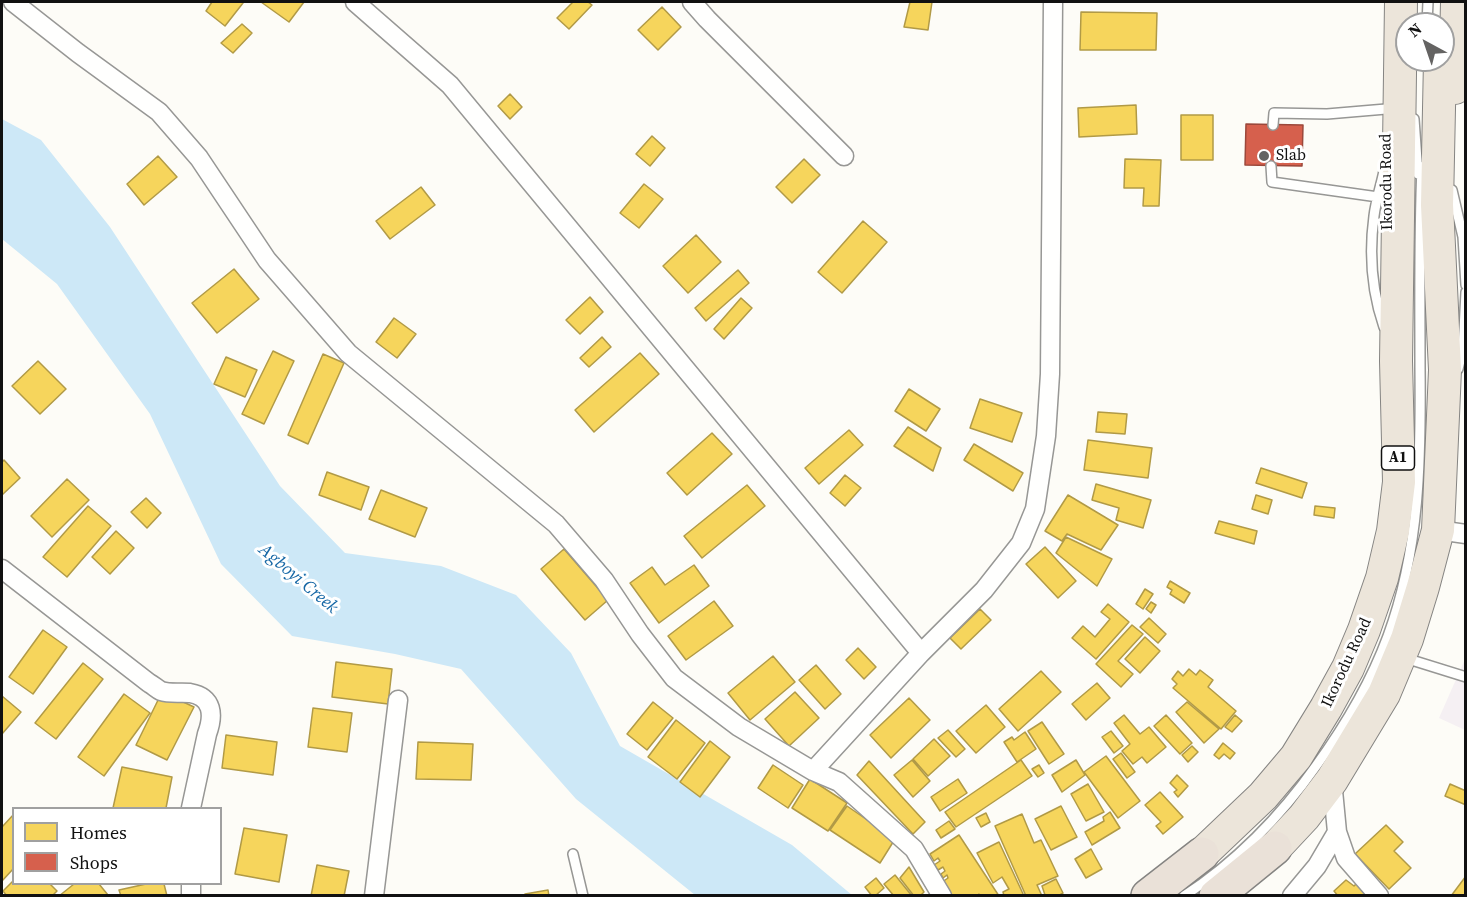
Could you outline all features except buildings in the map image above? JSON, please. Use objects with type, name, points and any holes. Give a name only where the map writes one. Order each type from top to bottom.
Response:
[{"type":"highway","name":"Ikorodu Road","points":[[1384,2],[1400,108],[1386,164],[1386,212],[1396,361]]},
{"type":"highway","name":"Ikorodu Road","points":[[1148,896],[1202,854],[1263,796],[1296,757],[1348,668],[1382,578],[1393,531],[1399,482],[1396,361],[1401,2]]},
{"type":"highway","points":[[1216,896],[1275,848],[1304,817],[1332,780],[1384,694],[1400,657],[1423,587],[1452,532],[1442,429],[1457,2]]},
{"type":"highway","points":[[1440,72],[1437,205],[1444,370]]},
{"type":"street","points":[[13,2],[159,112],[198,158],[267,260],[348,353],[556,524],[604,580],[640,634],[674,678],[739,727],[813,771],[839,782],[914,849],[942,896]]},
{"type":"street","points":[[355,2],[450,85],[921,653]]},
{"type":"street","points":[[692,2],[844,156]]},
{"type":"street","points":[[813,771],[921,653],[984,590],[1021,543],[1035,509],[1046,436],[1050,374],[1053,2]]},
{"type":"street","points":[[2,569],[162,692],[191,693],[202,697],[208,703],[212,711],[211,723],[191,807]]},
{"type":"street","points":[[374,896],[398,700]]},
{"type":"street","points":[[1332,780],[1337,832],[1346,858],[1379,896]]},
{"type":"street","points":[[1292,896],[1317,866],[1337,832]]},
{"type":"lane","points":[[1274,125],[1274,113],[1327,114],[1400,108],[1420,212]]},
{"type":"lane","points":[[1184,896],[1236,854],[1298,792],[1333,742],[1362,693],[1388,635],[1406,572],[1417,505],[1421,438],[1420,212],[1424,119]]},
{"type":"lane","points":[[1386,164],[1374,216],[1372,264],[1379,311],[1396,361]]},
{"type":"lane","points":[[1271,166],[1272,182],[1378,197]]},
{"type":"lane","points":[[1452,190],[1463,237],[1466,285]]},
{"type":"lane","points":[[1442,429],[1463,349],[1466,292]]},
{"type":"lane","points":[[1400,657],[1466,677]]},
{"type":"lane","points":[[573,854],[583,896]]},
{"type":"shaded area","points":[[1465,659],[1465,730],[1439,718]]},
{"type":"water","name":"Agboyi Creek","points":[[2,119],[41,140],[110,227],[280,486],[345,553],[441,566],[516,595],[571,653],[620,746],[792,845],[852,895],[695,895],[576,799],[461,669],[395,654],[292,636],[221,564],[150,414],[57,284],[2,239]]},
{"type":"place","name":"Slab","points":[[1264,156]]}]
